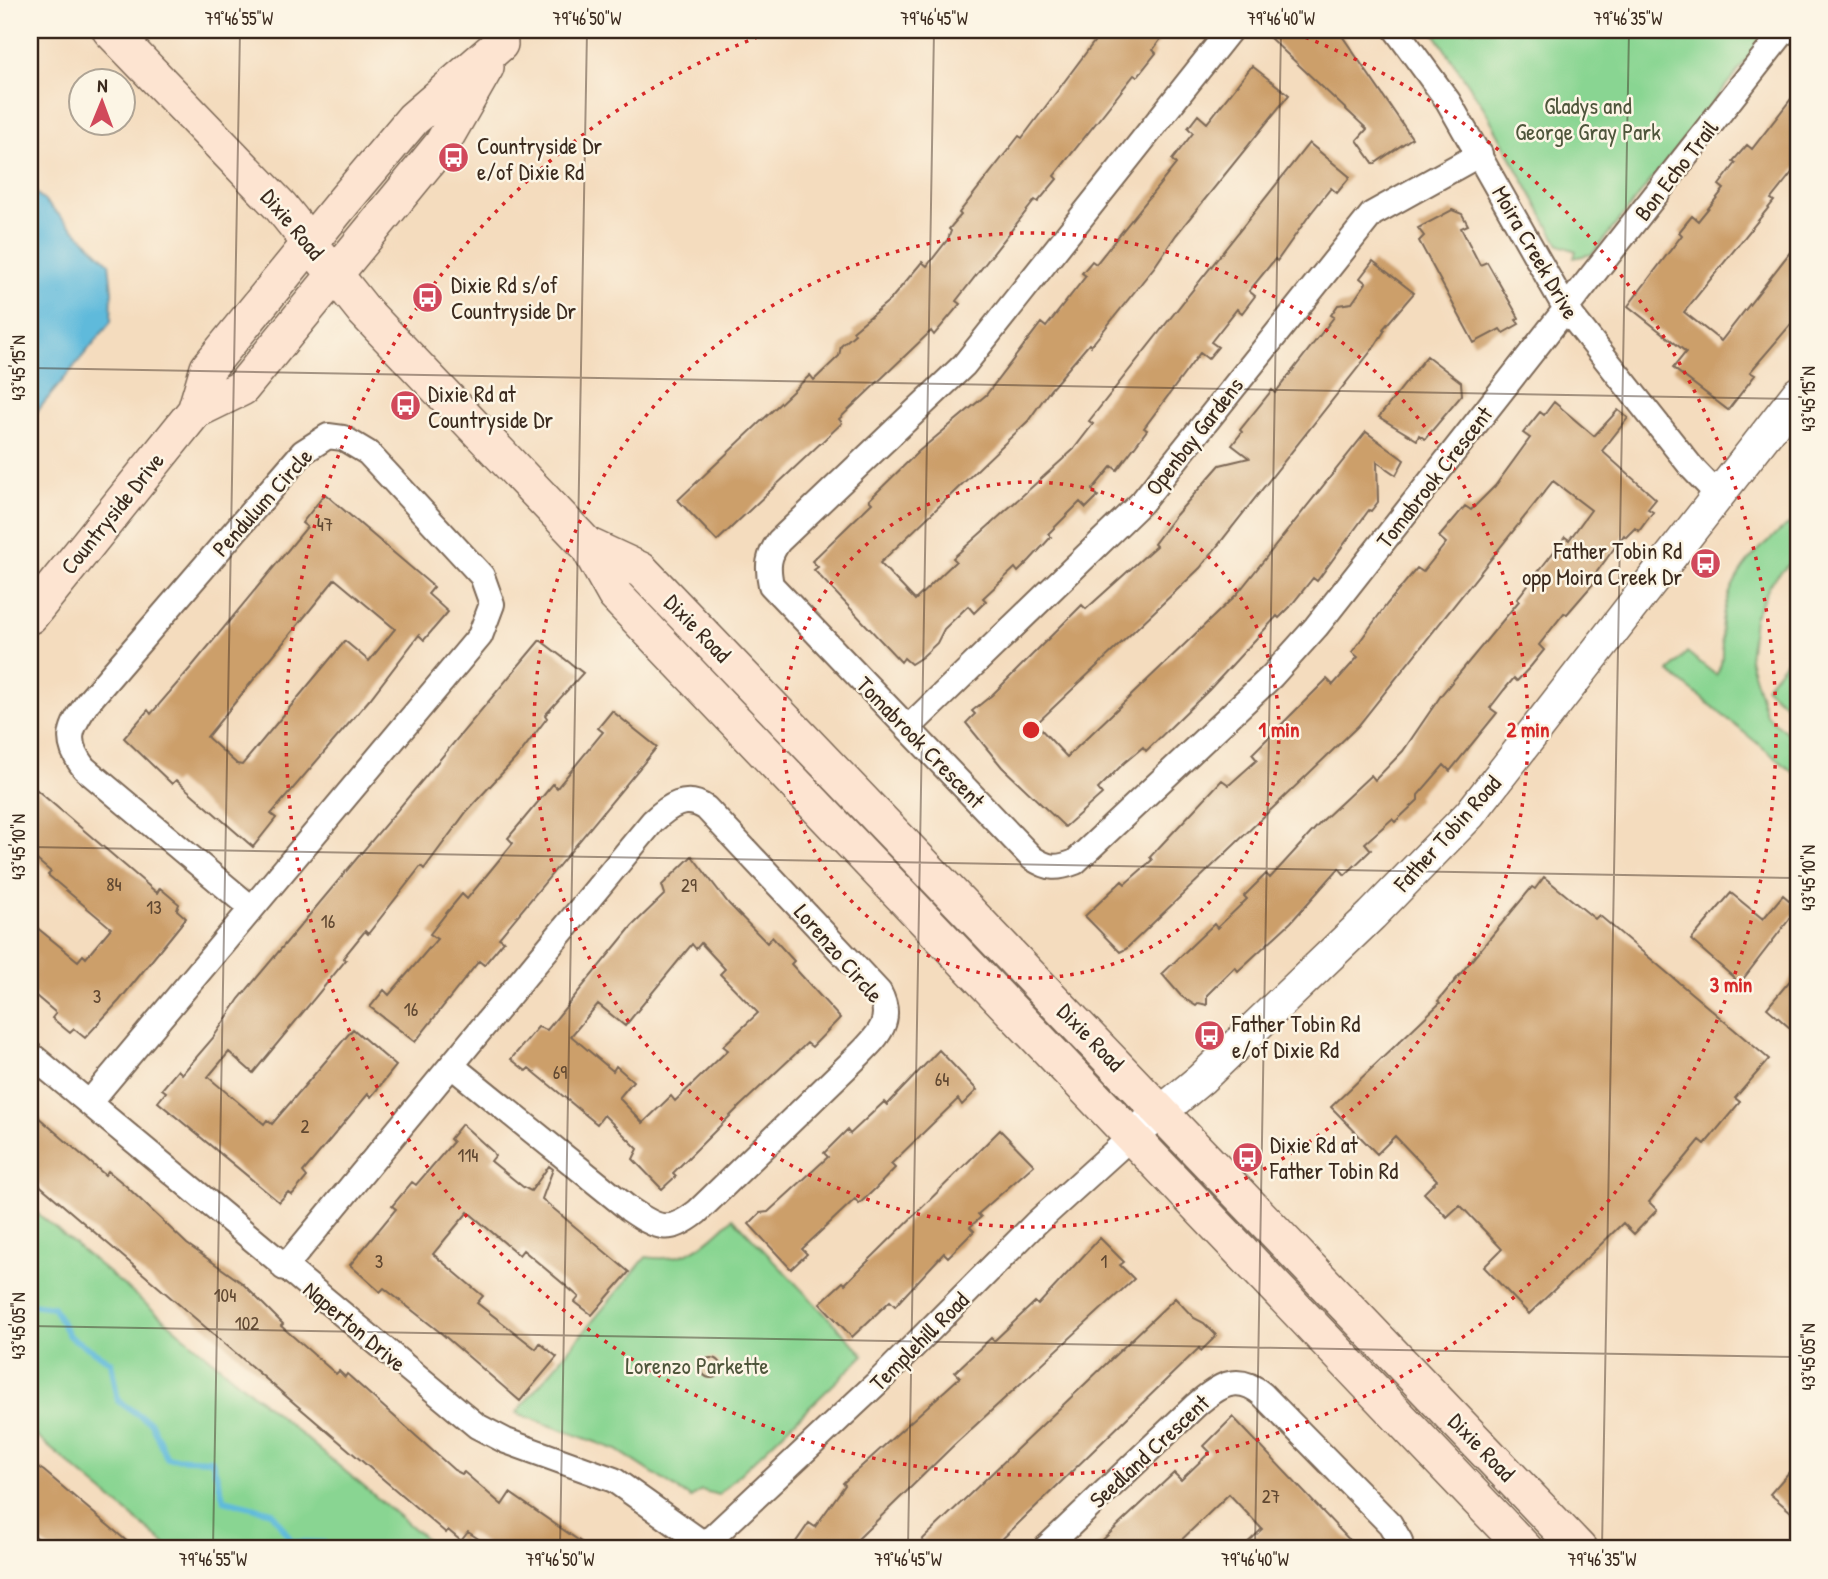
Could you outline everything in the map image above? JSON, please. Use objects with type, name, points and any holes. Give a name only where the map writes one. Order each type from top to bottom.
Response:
[{"type":"main road","name":"Dixie Road","points":[[110,30],[281,207],[374,322],[587,545],[615,595],[1525,1549]]},
{"type":"main road","name":"Countryside Drive","points":[[30,616],[194,411],[208,368],[310,243],[413,119],[506,37]]},
{"type":"main road","name":"Countryside Drive","points":[[194,411],[242,388],[442,144],[506,37]]},
{"type":"main road","name":"Dixie Road","points":[[587,545],[641,570],[1579,1549]]},
{"type":"street","name":"Tomabrook Crescent","points":[[1230,30],[964,365],[779,541],[769,554],[767,569],[771,584],[1032,858],[1047,867],[1060,868],[1075,862],[1293,654],[1566,309]]},
{"type":"street","name":"Moira Creek Drive","points":[[1396,30],[1432,76],[1480,154],[1566,309],[1693,469],[1718,495]]},
{"type":"street","name":"Bon Echo Trail","points":[[1566,309],[1786,30]]},
{"type":"street","name":"Openbay Gardens","points":[[908,728],[1142,502],[1372,214],[1480,154]]},
{"type":"street","name":"Father Tobin Road","points":[[1132,1136],[1201,1079],[1372,915],[1470,814],[1798,393]]},
{"type":"street","name":"Pendulum Circle","points":[[89,1103],[480,636],[489,615],[489,591],[482,576],[368,453],[343,438],[328,436],[303,452],[88,702],[73,726],[71,749],[84,768],[251,908]]},
{"type":"street","name":"Lorenzo Circle","points":[[284,1268],[653,821],[674,804],[697,802],[720,822],[879,992],[886,1004],[884,1028],[860,1054],[697,1212],[681,1224],[667,1227],[650,1223],[629,1209],[452,1066]]},
{"type":"street","name":"Naperton Drive","points":[[30,1054],[477,1426],[506,1441],[614,1480],[705,1548]]},
{"type":"street","name":"Templehill Road","points":[[705,1548],[876,1384],[1036,1223],[1132,1136]]},
{"type":"street","name":"Seedland Crescent","points":[[1045,1549],[1214,1389],[1236,1381],[1254,1386],[1390,1524],[1400,1541],[1400,1549]]},
{"type":"green space","name":"Gladys and George Gray Park","points":[[1432,30],[1770,30],[1592,254],[1574,258],[1576,251],[1559,245],[1484,108]]},
{"type":"green space","points":[[1798,518],[1798,555],[1772,581],[1754,618],[1749,659],[1766,715],[1798,742],[1798,776],[1669,672],[1687,652],[1716,675],[1722,656],[1722,621],[1739,574],[1759,550]]},
{"type":"green space","points":[[1798,646],[1798,715],[1765,687]]},
{"type":"green space","points":[[30,1207],[438,1549],[171,1549],[30,1431]]},
{"type":"green space","name":"Lorenzo Parkette","points":[[733,1218],[864,1355],[718,1495],[701,1490],[691,1498],[617,1450],[516,1413],[646,1257],[673,1258],[684,1255],[704,1244]]},
{"type":"water","points":[[30,187],[109,263],[112,291],[111,322],[30,420]]},
{"type":"building","points":[[1103,30],[1167,30],[1153,50],[1156,53],[1137,77],[1134,75],[1054,176],[1057,179],[1038,202],[1035,200],[956,301],[960,304],[934,335],[931,331],[839,419],[842,423],[717,541],[678,500],[810,375],[814,380],[839,356],[841,346],[855,334],[853,331],[891,299],[922,262],[927,266],[948,239],[951,231],[949,229],[961,215],[959,213],[1019,136],[1022,138]]},
{"type":"building","points":[[1278,30],[1338,30],[1412,138],[1374,164],[1357,140],[1367,129],[1270,38]]},
{"type":"building","points":[[1252,66],[1289,95],[1091,346],[1089,344],[1050,390],[1028,421],[880,563],[915,600],[956,561],[953,558],[1073,450],[1093,424],[1089,421],[1309,143],[1350,177],[1337,193],[1331,188],[1277,261],[1275,259],[1249,291],[1255,296],[1242,313],[1237,309],[1211,342],[1218,347],[1208,359],[1200,353],[1144,428],[1147,430],[1117,470],[1112,466],[1092,490],[1098,496],[1086,508],[1080,502],[1048,534],[1051,537],[1018,572],[1015,568],[983,598],[986,601],[974,613],[968,606],[944,629],[937,643],[922,657],[911,664],[904,658],[901,662],[814,570],[818,567],[812,561],[872,503],[869,500],[919,451],[986,395],[1041,323],[1046,327],[1086,276],[1082,273],[1092,261],[1096,264],[1176,164],[1172,160],[1193,133],[1188,128],[1198,115],[1207,123]]},
{"type":"building","points":[[1798,90],[1798,165],[1771,199],[1774,201],[1684,312],[1721,341],[1798,242],[1798,316],[1750,372],[1755,375],[1728,410],[1673,368],[1686,352],[1628,306],[1682,235],[1679,232],[1692,216],[1698,221],[1724,189],[1719,185],[1736,163],[1733,161],[1747,145],[1752,149]]},
{"type":"building","points":[[1452,210],[1462,214],[1468,225],[1461,228],[1480,265],[1487,262],[1519,318],[1516,320],[1519,324],[1503,333],[1500,329],[1474,343],[1419,241],[1424,236],[1418,228]]},
{"type":"building","points":[[1373,261],[1414,293],[1383,329],[1385,330],[1375,346],[1200,568],[1036,724],[1067,757],[1237,594],[1366,432],[1404,460],[1396,475],[1377,462],[1378,502],[1369,510],[1317,581],[1313,578],[1289,608],[1279,618],[1277,616],[1209,690],[1146,751],[1143,747],[1124,763],[1098,789],[1102,794],[1065,827],[1002,767],[966,723],[975,714],[972,711],[992,695],[1082,605],[1086,609],[1156,546],[1154,544],[1175,516],[1220,465],[1249,458],[1232,445],[1242,432],[1240,430],[1272,390],[1275,393],[1334,317],[1331,315],[1338,305],[1352,303],[1366,283],[1360,278]]},
{"type":"building","points":[[1427,356],[1461,382],[1462,395],[1425,439],[1419,435],[1417,440],[1379,417]]},
{"type":"building","points":[[1554,402],[1594,436],[1618,410],[1628,418],[1602,451],[1656,499],[1648,509],[1653,512],[1639,531],[1635,528],[1626,537],[1624,535],[1596,573],[1600,576],[1567,614],[1564,613],[1539,645],[1544,650],[1517,681],[1514,678],[1490,708],[1497,713],[1450,771],[1444,765],[1418,795],[1418,800],[1395,822],[1392,819],[1365,843],[1371,850],[1345,875],[1339,868],[1291,922],[1238,971],[1235,967],[1207,995],[1207,1005],[1199,1003],[1196,1006],[1181,996],[1162,974],[1214,924],[1217,928],[1247,899],[1244,896],[1266,874],[1270,878],[1322,821],[1371,775],[1375,780],[1403,751],[1442,694],[1519,601],[1517,599],[1565,537],[1569,540],[1591,510],[1553,481],[1358,726],[1126,949],[1120,952],[1085,916],[1122,881],[1125,884],[1152,860],[1150,857],[1222,780],[1229,785],[1257,760],[1252,754],[1327,679],[1333,685],[1358,657],[1352,652],[1387,604],[1417,568],[1423,572],[1446,543],[1439,537],[1465,506],[1471,510],[1495,486],[1530,438],[1523,433],[1540,412],[1544,415]]},
{"type":"building","points":[[325,494],[434,587],[428,594],[448,612],[424,640],[419,635],[370,699],[271,814],[276,818],[253,847],[176,780],[172,784],[124,738],[148,710],[151,714],[193,665],[307,527],[302,523]],"holes":[[[335,579],[395,629],[369,661],[345,641],[242,765],[237,764],[207,737]]]},
{"type":"building","points":[[540,640],[583,673],[545,715],[547,718],[518,756],[467,811],[424,869],[421,866],[368,934],[365,931],[343,958],[346,960],[253,1073],[229,1052],[208,1077],[264,1124],[267,1120],[272,1124],[353,1029],[396,1066],[371,1097],[368,1094],[303,1172],[307,1177],[292,1195],[288,1192],[279,1202],[158,1102],[166,1092],[162,1089],[178,1070],[182,1074],[213,1038],[239,999]]},
{"type":"building","points":[[612,711],[657,747],[499,938],[504,941],[484,965],[479,961],[415,1042],[370,1007],[384,990],[389,995],[437,939],[430,934],[462,894],[467,899],[513,843],[508,838],[553,784],[557,788],[603,732],[598,728]]},
{"type":"building","points":[[30,784],[157,893],[160,888],[179,904],[177,910],[186,918],[119,1001],[85,1038],[74,1029],[70,1033],[52,1018],[56,1013],[30,991],[30,922],[78,961],[83,955],[86,958],[111,928],[48,875],[51,872],[30,854]]},
{"type":"building","points":[[692,856],[729,904],[767,943],[772,937],[794,961],[791,964],[840,1018],[812,1047],[807,1043],[740,1106],[673,1173],[676,1176],[662,1189],[633,1159],[638,1149],[604,1115],[597,1124],[529,1068],[526,1071],[511,1059],[538,1027],[547,1030],[632,926],[665,894],[662,885]],"holes":[[[701,943],[725,969],[720,974],[758,1013],[723,1046],[728,1050],[675,1101],[671,1096],[643,1123],[619,1098],[633,1081],[616,1066],[613,1071],[571,1036],[598,1004],[625,1026],[692,944],[696,949]]]},
{"type":"building","points":[[1544,877],[1595,919],[1599,915],[1769,1059],[1735,1098],[1740,1102],[1705,1144],[1700,1140],[1649,1202],[1657,1210],[1634,1234],[1623,1223],[1529,1314],[1484,1267],[1502,1249],[1460,1205],[1447,1217],[1424,1193],[1437,1180],[1395,1136],[1377,1154],[1331,1107],[1440,1003],[1438,1001],[1532,887],[1535,889]]},
{"type":"building","points":[[1731,893],[1763,919],[1783,895],[1798,908],[1740,983],[1691,940]]},
{"type":"building","points":[[1798,971],[1798,1035],[1767,1008]]},
{"type":"building","points":[[939,1050],[977,1090],[962,1105],[958,1099],[891,1164],[895,1168],[875,1189],[859,1204],[855,1199],[802,1249],[807,1254],[791,1269],[749,1224],[760,1213],[768,1212],[828,1157],[824,1153],[847,1130],[850,1134],[884,1102],[887,1105]]},
{"type":"building","points":[[30,1110],[105,1175],[108,1171],[125,1185],[187,1244],[242,1283],[283,1324],[281,1326],[336,1374],[339,1371],[345,1377],[347,1374],[454,1470],[462,1474],[464,1472],[502,1505],[510,1493],[591,1549],[494,1549],[468,1532],[461,1541],[448,1530],[446,1533],[30,1177]]},
{"type":"building","points":[[462,1124],[493,1152],[495,1156],[491,1161],[531,1191],[549,1166],[553,1169],[542,1199],[629,1272],[592,1315],[575,1302],[579,1297],[523,1250],[519,1255],[468,1212],[433,1254],[483,1296],[477,1303],[536,1349],[540,1343],[557,1357],[520,1401],[441,1333],[384,1288],[380,1292],[350,1265],[396,1209],[392,1206],[412,1182],[416,1185],[453,1142],[450,1139]]},
{"type":"building","points":[[1000,1130],[1034,1165],[978,1214],[981,1217],[970,1227],[974,1231],[948,1257],[944,1253],[895,1306],[890,1301],[852,1337],[820,1303],[843,1282],[845,1284]]},
{"type":"building","points":[[1100,1238],[1124,1262],[1120,1265],[1134,1279],[953,1446],[858,1539],[871,1549],[791,1549],[809,1523],[815,1527],[845,1485],[843,1483],[960,1377],[955,1372],[991,1338],[994,1341],[1035,1302],[1038,1305]]},
{"type":"building","points":[[1175,1298],[1194,1318],[1204,1323],[1216,1335],[1201,1351],[1199,1348],[992,1549],[931,1549],[922,1540]]},
{"type":"building","points":[[707,1358],[715,1358],[721,1368],[715,1378],[707,1378],[701,1372],[701,1364]]},
{"type":"building","points":[[1233,1417],[1358,1549],[1241,1549],[1262,1529],[1229,1494],[1172,1549],[1093,1549],[1174,1473],[1181,1480],[1210,1452],[1204,1446]]},
{"type":"building","points":[[30,1462],[136,1549],[50,1549],[30,1532]]},
{"type":"building","points":[[1798,1462],[1798,1518],[1770,1494]]},
{"type":"waterway","points":[[30,1304],[53,1307],[69,1336],[111,1362],[118,1401],[151,1423],[167,1458],[212,1460],[224,1500],[272,1512],[292,1542],[324,1543],[329,1549]]},
{"type":"place","name":"Countryside Dr e/of Dixie Rd","points":[[454,158]]},
{"type":"place","name":"Dixie Rd s/of Countryside Dr","points":[[428,297]]},
{"type":"place","name":"Dixie Rd at Countryside Dr","points":[[405,406]]},
{"type":"place","name":"Father Tobin Rd opp Moira Creek Dr","points":[[1705,563]]},
{"type":"place","name":"Father Tobin Rd e/of Dixie Rd","points":[[1209,1036]]},
{"type":"place","name":"Dixie Rd at Father Tobin Rd","points":[[1247,1157]]}]
